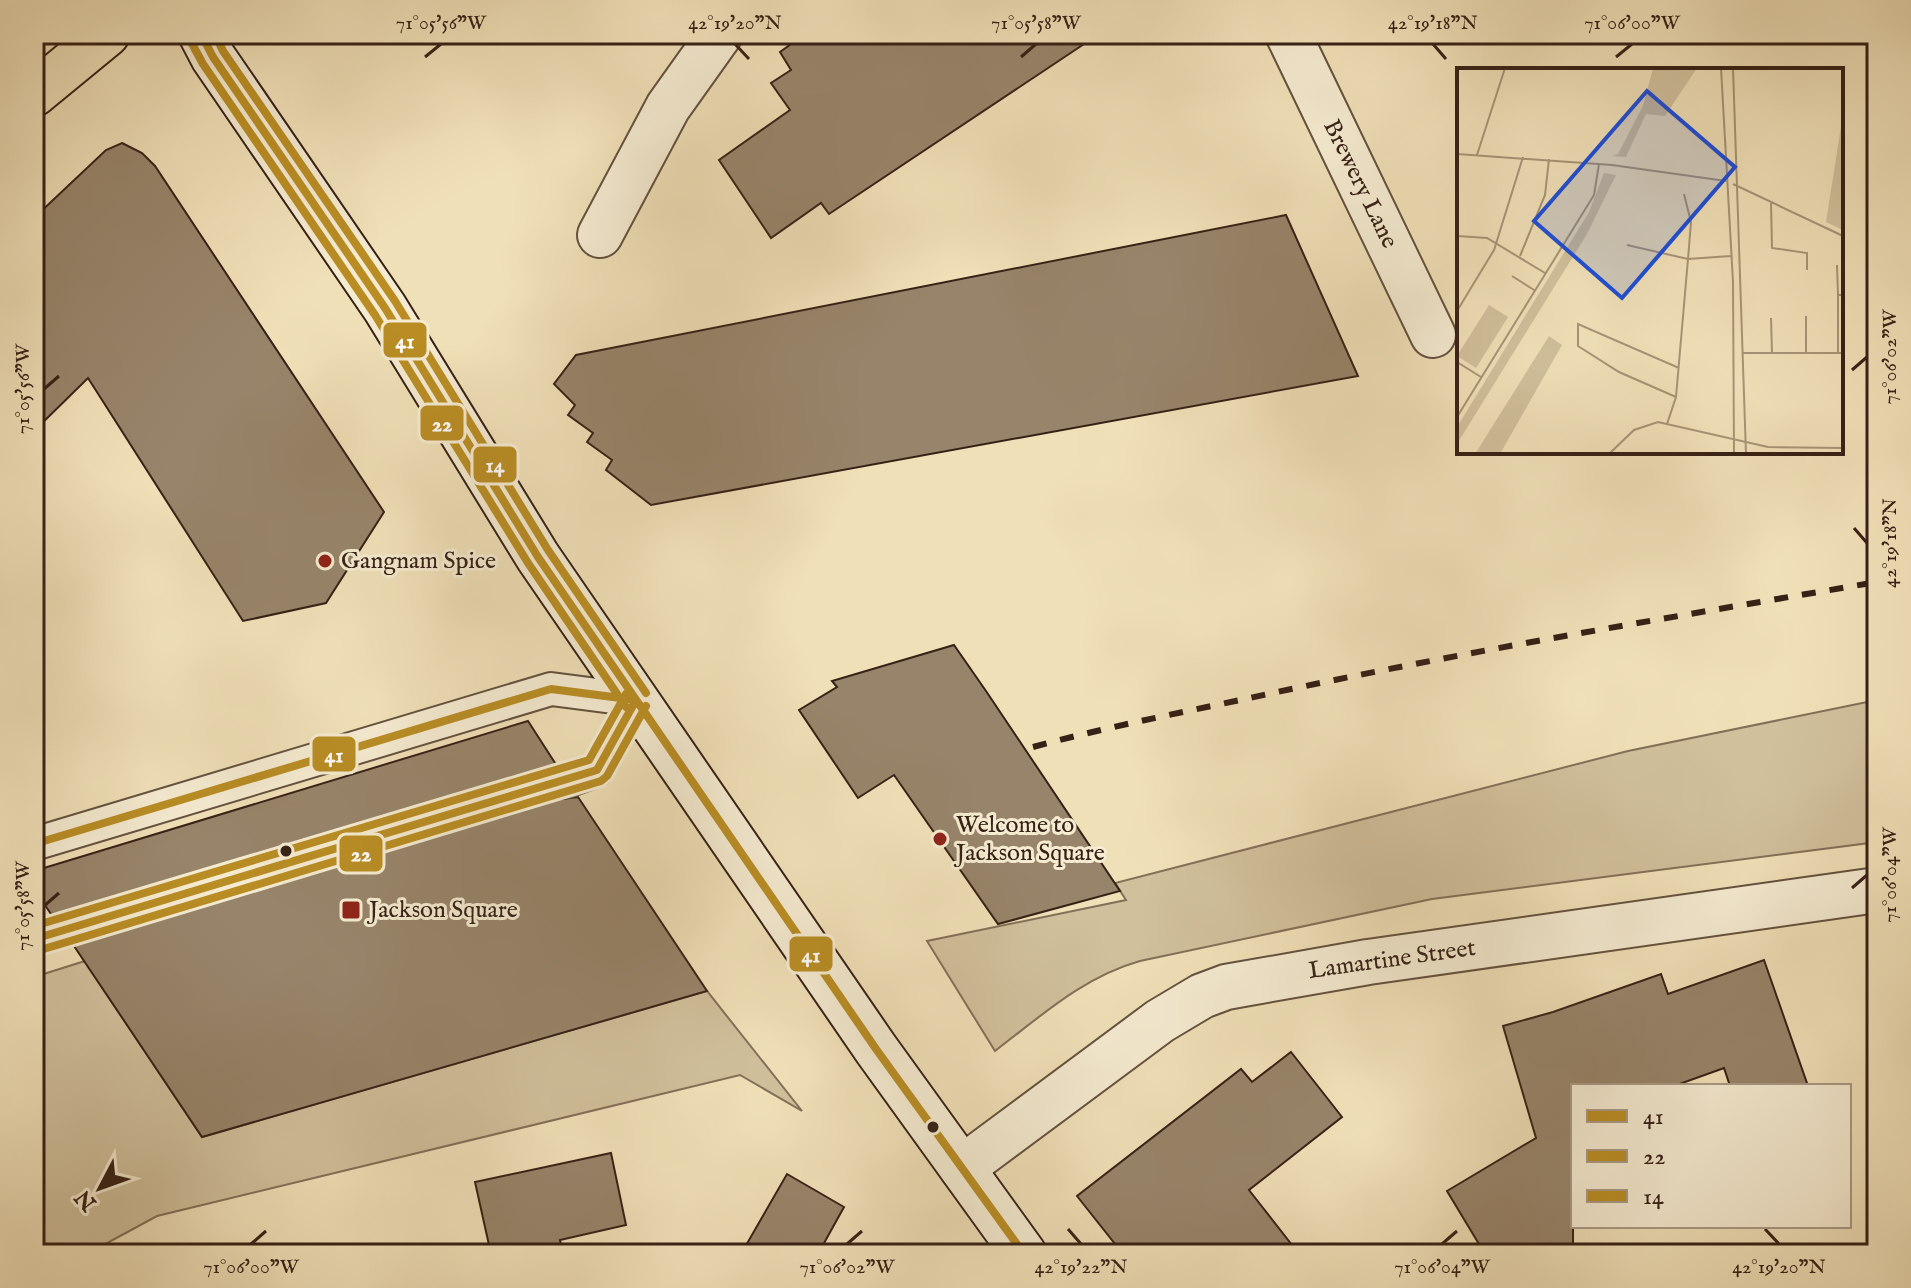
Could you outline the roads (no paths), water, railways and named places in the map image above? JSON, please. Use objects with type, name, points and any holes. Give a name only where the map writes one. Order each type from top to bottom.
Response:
[{"type":"main road","points":[[34,94],[107,34]]},
{"type":"street","points":[[201,34],[213,57],[385,308],[538,557],[876,1049],[1024,1254]]},
{"type":"street","points":[[600,235],[668,107],[720,34]]},
{"type":"street","name":"Brewery Lane","points":[[1288,34],[1433,335]]},
{"type":"street","name":"Lamartine Street","points":[[962,1168],[1160,1021],[1202,996],[1226,987],[1368,962],[1877,890]]},
{"type":"lane","points":[[34,844],[551,689],[636,700],[597,770],[567,781]]},
{"type":"railway","points":[[1033,747],[1403,666],[1877,582]]},
{"type":"place","name":"Gangnam Spice","points":[[325,561]]},
{"type":"place","name":"Welcome to Jackson Square","points":[[940,839]]},
{"type":"place","name":"Jackson Square","points":[[351,910]]}]
